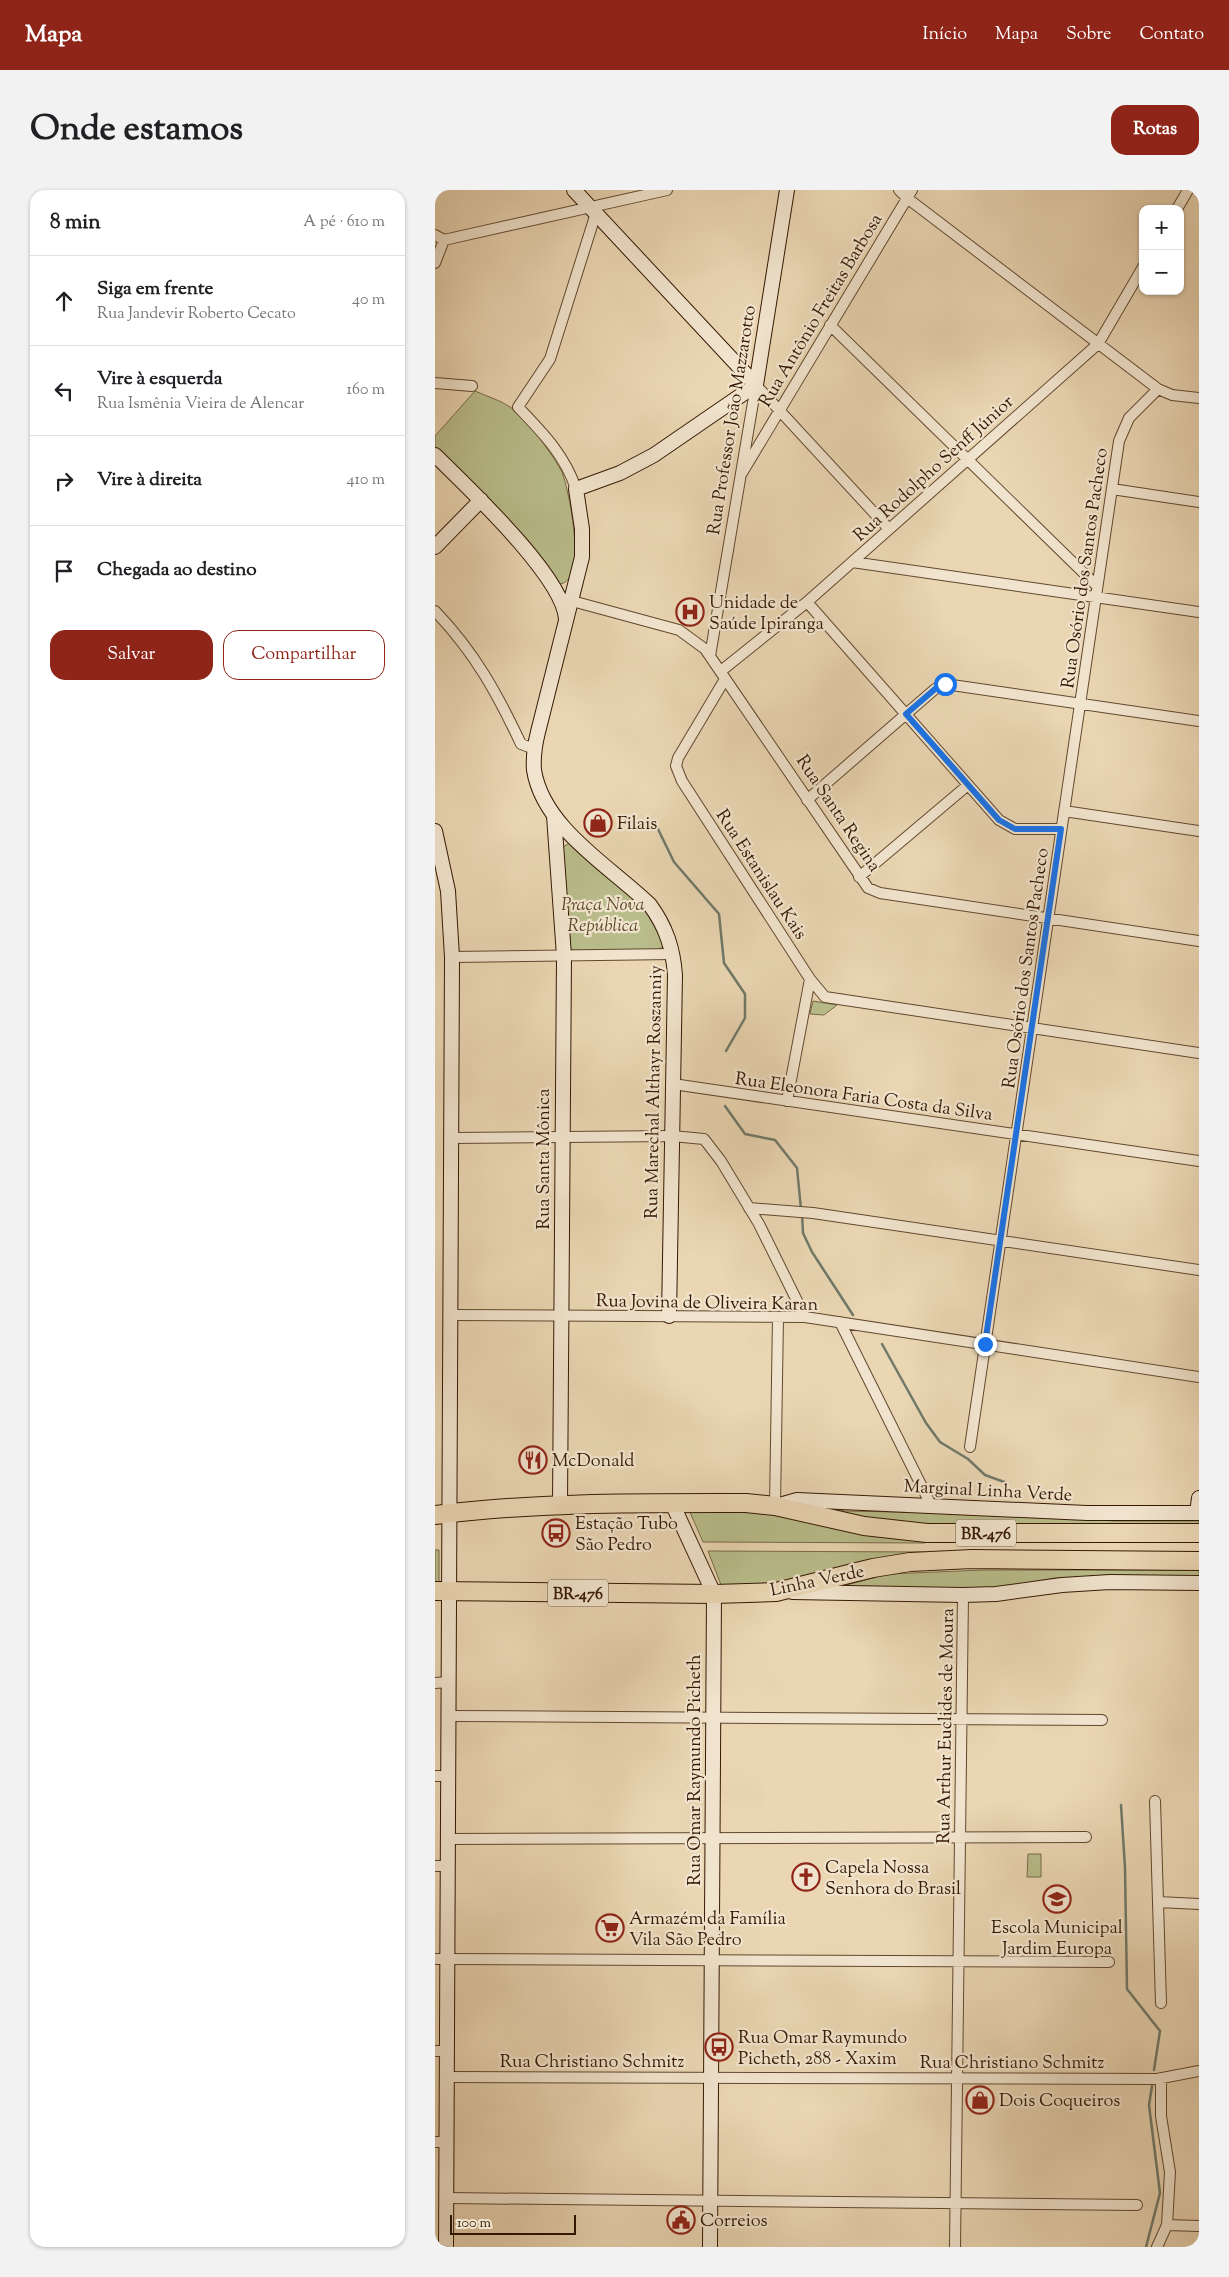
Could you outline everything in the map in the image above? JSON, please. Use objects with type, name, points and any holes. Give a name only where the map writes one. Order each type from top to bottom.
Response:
[{"type":"highway","name":"BR-476","points":[[442,1514],[513,1506],[560,1504],[745,1503],[775,1506],[864,1526],[927,1533],[1199,1533]]},
{"type":"highway","name":"Linha Verde","points":[[442,1591],[713,1594],[776,1592],[873,1568],[910,1562],[972,1559],[1199,1561]]},
{"type":"main road","points":[[574,190],[756,385],[654,455],[620,473],[576,489]]},
{"type":"main road","name":"Rua Professor João Mazzarotto","points":[[756,385],[787,190]]},
{"type":"main road","points":[[435,456],[481,500],[531,555],[565,609],[567,622]]},
{"type":"main road","name":"Rua Marechal Althayr Roszanniy","points":[[576,489],[583,545],[572,601],[536,743],[534,770],[543,796],[554,816],[650,905],[666,930],[673,954],[675,975],[669,1316]]},
{"type":"main road","points":[[435,547],[481,500]]},
{"type":"main road","points":[[555,592],[565,593],[576,584]]},
{"type":"main road","name":"Rua Santa Mônica","points":[[554,816],[564,956],[561,1137],[560,1504]]},
{"type":"main road","points":[[435,830],[449,891],[452,957],[451,1315],[442,1514],[442,1682],[449,1716],[442,1776],[448,1839],[442,1866],[441,1959],[441,2051],[447,2077],[441,2142],[447,2198],[441,2231],[446,2247]]},
{"type":"main road","points":[[1198,1513],[1199,1498]]},
{"type":"main road","name":"Marginal Linha Verde","points":[[775,1506],[797,1500],[1087,1513],[1198,1513]]},
{"type":"main road","points":[[672,1503],[713,1594]]},
{"type":"main road","points":[[776,1592],[963,1595],[996,1594],[1091,1583],[1199,1584]]},
{"type":"main road","name":"Rua Omar Raymundo Picheth","points":[[710,2247],[713,1594]]},
{"type":"street","points":[[435,263],[440,238],[593,210],[667,190]]},
{"type":"street","points":[[899,190],[909,194],[1158,390],[1172,395],[1199,398]]},
{"type":"street","points":[[1179,205],[1188,190]]},
{"type":"street","name":"Rua Antônio Freitas Barbosa","points":[[742,473],[909,194]]},
{"type":"street","name":"Rua Marechal Althayr Roszanniy","points":[[576,489],[571,475],[557,450],[518,407],[549,359],[593,210]]},
{"type":"street","name":"Rua Rodolpho Senff Júnior","points":[[723,675],[1098,344],[1139,274]]},
{"type":"street","points":[[830,325],[1097,586]]},
{"type":"street","points":[[435,384],[473,386]]},
{"type":"street","points":[[756,385],[889,529]]},
{"type":"street","name":"Rua Professor João Mazzarotto","points":[[710,656],[756,385]]},
{"type":"street","name":"Rua Osório dos Santos Pacheco","points":[[970,1447],[1119,441],[1125,425],[1136,410],[1158,390]]},
{"type":"street","points":[[1112,489],[1199,502]]},
{"type":"street","points":[[852,562],[1199,612]]},
{"type":"street","name":"Rua Santa Regina","points":[[572,601],[679,630],[697,642],[710,656],[859,877],[874,892],[1199,941]]},
{"type":"street","points":[[807,602],[992,813],[1007,825],[1025,830],[1061,829]]},
{"type":"street","points":[[435,611],[482,669],[511,719],[520,741],[527,747],[536,743]]},
{"type":"street","name":"Rua Estanislau Kais","points":[[723,675],[681,751],[676,766],[678,773],[810,979]]},
{"type":"street","points":[[807,800],[935,689],[945,684],[1199,721]]},
{"type":"street","points":[[859,877],[968,785]]},
{"type":"street","points":[[1064,811],[1199,831]]},
{"type":"street","points":[[452,957],[673,954]]},
{"type":"street","points":[[810,979],[825,997],[1199,1053]]},
{"type":"street","points":[[787,1101],[810,979]]},
{"type":"street","name":"Rua Eleonora Faria Costa da Silva","points":[[673,1084],[1199,1161]]},
{"type":"street","points":[[451,1138],[699,1137],[709,1144],[749,1208],[805,1318]]},
{"type":"street","points":[[749,1208],[813,1213],[1199,1270]]},
{"type":"street","name":"Rua Jovina de Oliveira Karan","points":[[451,1315],[805,1318],[1199,1377]]},
{"type":"street","points":[[775,1506],[778,1317]]},
{"type":"street","points":[[840,1322],[932,1506]]},
{"type":"street","name":"Rua Arthur Euclides de Moura","points":[[955,2247],[963,1595]]},
{"type":"street","points":[[449,1716],[1102,1720]]},
{"type":"street","points":[[1155,1802],[1161,2004]]},
{"type":"street","points":[[448,1839],[1086,1837]]},
{"type":"street","points":[[1158,1902],[1199,1904]]},
{"type":"street","points":[[441,1959],[1109,1962]]},
{"type":"street","name":"Rua Christiano Schmitz","points":[[447,2077],[1159,2078],[1199,2071]]},
{"type":"street","points":[[1157,2247],[1167,2225],[1170,2172],[1161,2116],[1159,2078]]},
{"type":"street","points":[[447,2198],[1137,2205]]},
{"type":"street","points":[[1167,2225],[1199,2226]]},
{"type":"green space","points":[[475,391],[497,400],[520,415],[554,458],[562,472],[569,497],[575,554],[573,569],[567,580],[558,584],[495,506],[435,447],[435,436]]},
{"type":"green space","name":"Praça Nova República","points":[[571,842],[646,908],[665,943],[663,947],[655,951],[570,950],[563,847]]},
{"type":"green space","points":[[813,1001],[837,1005],[824,1015],[810,1014]]},
{"type":"green space","points":[[807,1503],[844,1511],[1000,1514],[1114,1521],[1199,1521],[1199,1528],[928,1527],[870,1520]]},
{"type":"green space","points":[[689,1510],[762,1511],[925,1539],[925,1543],[703,1542]]},
{"type":"green space","points":[[435,1550],[439,1550],[439,1584],[435,1584]]},
{"type":"green space","points":[[708,1551],[925,1552],[925,1556],[798,1580],[747,1585],[721,1585]]},
{"type":"green space","points":[[984,1570],[1199,1570],[1199,1580],[1055,1578],[1011,1586],[957,1590],[839,1587],[888,1574]]},
{"type":"green space","points":[[1028,1854],[1041,1854],[1041,1877],[1027,1877]]},
{"type":"waterway","points":[[657,827],[674,862],[719,914],[724,963],[745,994],[745,1018],[726,1051]]},
{"type":"waterway","points":[[725,1106],[745,1134],[775,1140],[797,1168],[801,1209]]},
{"type":"waterway","points":[[802,1214],[803,1233],[812,1252],[853,1315]]},
{"type":"waterway","points":[[882,1344],[926,1423],[940,1442],[968,1459],[985,1475],[1007,1483]]},
{"type":"waterway","points":[[1121,1805],[1125,1868],[1127,1989],[1160,2031],[1154,2070]]},
{"type":"waterway","points":[[1146,2247],[1160,2193],[1149,2105],[1152,2086]]},
{"type":"place","name":"Unidade de Saúde Ipiranga","points":[[690,612]]},
{"type":"place","name":"Filais","points":[[598,823]]},
{"type":"place","name":"McDonald","points":[[533,1460]]},
{"type":"place","name":"Estação Tubo São Pedro","points":[[556,1533]]},
{"type":"place","name":"Capela Nossa Senhora do Brasil","points":[[806,1877]]},
{"type":"place","name":"Escola Municipal Jardim Europa","points":[[1057,1899]]},
{"type":"place","name":"Armazém da Família Vila São Pedro","points":[[610,1928]]},
{"type":"place","name":"Rua Omar Raymundo Picheth, 288 - Xaxim","points":[[719,2047]]},
{"type":"place","name":"Dois Coqueiros","points":[[980,2100]]},
{"type":"place","name":"Correios","points":[[681,2220]]},
{"type":"route","points":[[945,684],[935,689],[906,714],[999,820],[1015,829],[1061,829],[985,1344]]}]
